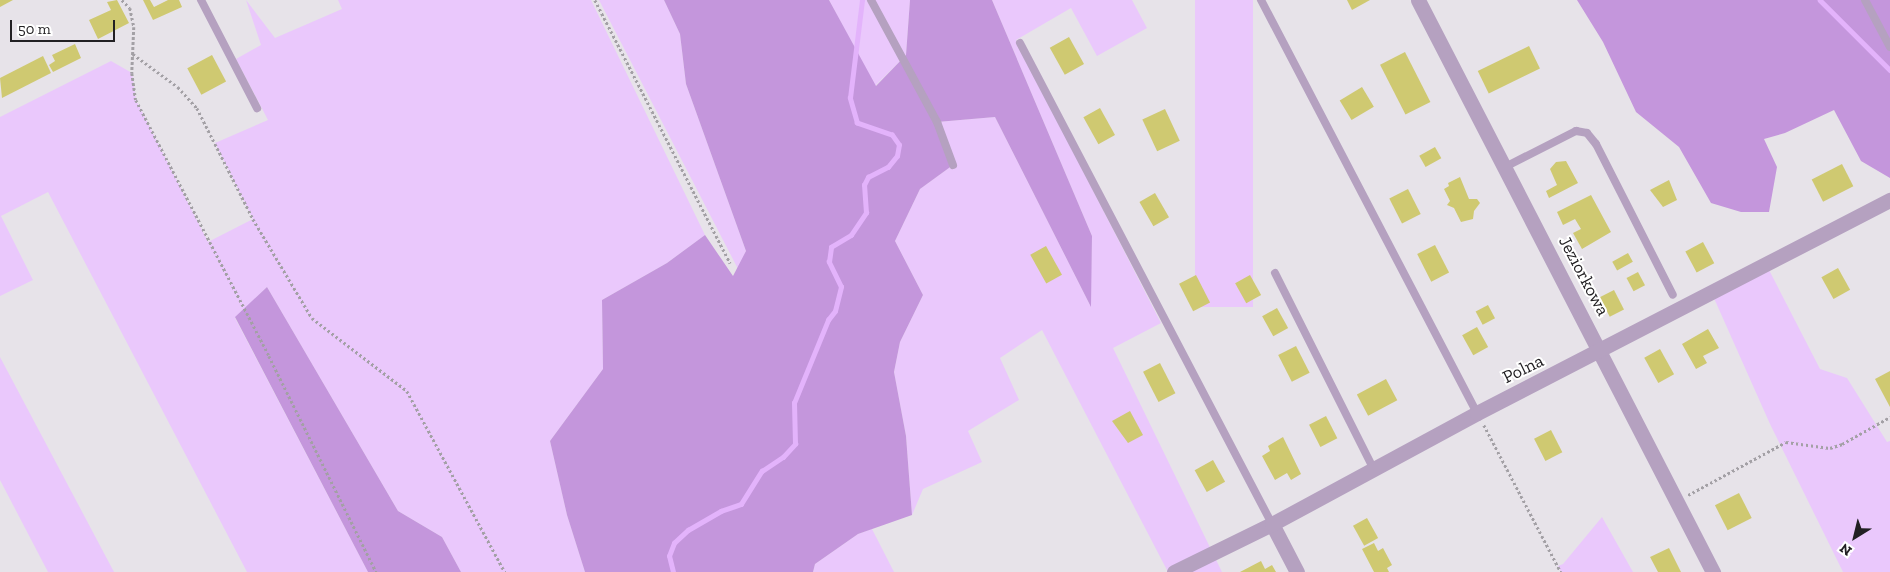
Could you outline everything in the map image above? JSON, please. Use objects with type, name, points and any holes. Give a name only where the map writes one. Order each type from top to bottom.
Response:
[{"type":"street","name":"Jeziorkowa","points":[[1418,0],[1602,350],[1714,572]]},
{"type":"street","name":"Polna","points":[[1174,572],[1272,524],[1374,470],[1477,412],[1602,350],[1890,200]]},
{"type":"street","points":[[1272,524],[1297,572]]},
{"type":"lane","points":[[201,0],[257,108]]},
{"type":"lane","points":[[871,0],[937,122],[953,165]]},
{"type":"lane","points":[[1260,0],[1477,412]]},
{"type":"lane","points":[[1865,0],[1890,47]]},
{"type":"lane","points":[[1020,42],[1272,524]]},
{"type":"lane","points":[[1505,166],[1576,131],[1587,133],[1596,144],[1674,295]]},
{"type":"lane","points":[[1275,273],[1374,470]]},
{"type":"path","points":[[122,0],[130,8],[134,26],[133,54],[136,100],[269,356],[376,572]]},
{"type":"path","points":[[595,0],[730,263]]},
{"type":"path","points":[[133,54],[178,86],[197,108],[253,219],[312,318],[406,391],[505,572]]},
{"type":"path","points":[[1477,412],[1561,572]]},
{"type":"path","points":[[1678,500],[1786,442],[1830,448],[1842,444],[1890,417]]},
{"type":"shaded area","points":[[246,0],[275,38],[342,9],[338,0],[591,0],[705,235],[667,263],[602,300],[603,369],[550,441],[567,515],[585,572],[461,572],[442,537],[398,511],[267,287],[235,318],[368,572],[247,572],[48,192],[1,216],[33,280],[0,296],[0,117],[111,61],[132,73],[136,100],[208,242],[253,219],[215,143],[268,120],[236,59],[261,45]]},
{"type":"shaded area","points":[[599,0],[664,0],[680,34],[686,84],[746,251],[738,269]]},
{"type":"shaded area","points":[[664,0],[829,0],[876,86],[906,55],[910,0],[992,0],[1092,236],[1091,307],[995,117],[937,122],[953,165],[920,189],[895,241],[923,295],[900,342],[894,372],[906,436],[912,515],[858,534],[815,564],[813,572],[585,572],[567,515],[550,441],[603,369],[602,300],[667,263],[705,235],[733,276],[746,251],[686,84],[680,34]]},
{"type":"shaded area","points":[[829,0],[910,0],[906,55],[875,86]]},
{"type":"shaded area","points":[[992,0],[1132,0],[1147,28],[1097,56],[1071,8],[1016,40],[1161,323],[1113,348],[1222,572],[1168,572],[1042,330],[1000,358],[1019,400],[968,431],[982,462],[923,489],[912,515],[906,436],[894,372],[900,342],[923,295],[895,241],[920,189],[953,165],[937,122],[995,117],[1090,305],[1092,236]]},
{"type":"shaded area","points":[[1195,0],[1253,0],[1253,307],[1195,307]]},
{"type":"shaded area","points":[[1577,0],[1890,0],[1890,178],[1861,161],[1834,110],[1785,133],[1764,139],[1777,167],[1769,212],[1741,212],[1711,203],[1679,147],[1636,112],[1603,42]]},
{"type":"shaded area","points":[[1768,268],[1820,369],[1847,378],[1887,442],[1890,441],[1890,572],[1843,572],[1770,424],[1713,296]]},
{"type":"shaded area","points":[[267,287],[398,511],[442,537],[461,572],[368,572],[235,317]]},
{"type":"shaded area","points":[[0,357],[114,572],[48,572],[0,480]]},
{"type":"shaded area","points":[[1602,517],[1633,572],[1561,572],[1558,566],[1563,564]]},
{"type":"shaded area","points":[[872,529],[894,572],[813,572],[815,564],[858,534]]},
{"type":"building","points":[[0,0],[13,0],[0,7]]},
{"type":"building","points":[[117,0],[129,23],[98,39],[89,20],[111,10],[107,2]]},
{"type":"building","points":[[143,0],[150,0],[154,7],[168,0],[179,0],[182,7],[153,20]]},
{"type":"building","points":[[1347,0],[1370,0],[1352,10]]},
{"type":"building","points":[[1069,37],[1084,64],[1065,75],[1050,48]]},
{"type":"building","points":[[75,44],[81,58],[53,72],[49,65],[55,61],[52,55]]},
{"type":"building","points":[[1529,46],[1540,68],[1489,93],[1478,71]]},
{"type":"building","points":[[1405,52],[1430,102],[1405,115],[1380,65]]},
{"type":"building","points":[[212,55],[226,81],[201,95],[187,68]]},
{"type":"building","points":[[43,56],[51,73],[2,98],[0,78]]},
{"type":"building","points":[[1362,87],[1374,107],[1352,120],[1340,100]]},
{"type":"building","points":[[1100,108],[1115,135],[1098,144],[1083,117]]},
{"type":"building","points":[[1165,109],[1180,141],[1157,151],[1142,120]]},
{"type":"building","points":[[1435,147],[1441,158],[1426,167],[1419,156]]},
{"type":"building","points":[[1566,161],[1578,183],[1549,198],[1546,191],[1557,185],[1550,169],[1556,162]]},
{"type":"building","points":[[1842,164],[1853,186],[1823,202],[1812,179]]},
{"type":"building","points":[[1460,177],[1469,199],[1477,199],[1480,203],[1474,211],[1473,219],[1461,222],[1454,208],[1447,205],[1450,201],[1444,189],[1449,186],[1448,183]]},
{"type":"building","points":[[1669,180],[1677,200],[1663,207],[1650,190]]},
{"type":"building","points":[[1408,189],[1421,214],[1402,223],[1389,199]]},
{"type":"building","points":[[1155,193],[1169,217],[1153,226],[1139,202]]},
{"type":"building","points":[[1591,195],[1611,232],[1582,249],[1573,233],[1581,229],[1575,219],[1563,225],[1557,212]]},
{"type":"building","points":[[1703,242],[1714,263],[1697,273],[1685,251]]},
{"type":"building","points":[[1435,245],[1449,273],[1431,282],[1417,254]]},
{"type":"building","points":[[1046,246],[1062,275],[1046,284],[1030,255]]},
{"type":"building","points":[[1628,253],[1633,262],[1617,270],[1612,262]]},
{"type":"building","points":[[1838,268],[1850,290],[1834,299],[1821,277]]},
{"type":"building","points":[[1638,272],[1645,285],[1634,291],[1627,278]]},
{"type":"building","points":[[1196,275],[1210,303],[1193,311],[1179,284]]},
{"type":"building","points":[[1250,275],[1261,295],[1246,303],[1235,283]]},
{"type":"building","points":[[1614,290],[1624,310],[1610,317],[1600,297]]},
{"type":"building","points":[[1488,305],[1495,318],[1483,325],[1476,312]]},
{"type":"building","points":[[1277,308],[1288,328],[1273,336],[1262,316]]},
{"type":"building","points":[[1477,327],[1488,347],[1473,355],[1462,335]]},
{"type":"building","points":[[1708,329],[1719,348],[1703,356],[1707,363],[1696,369],[1682,344]]},
{"type":"building","points":[[1296,346],[1310,373],[1292,382],[1278,355]]},
{"type":"building","points":[[1660,349],[1674,374],[1658,383],[1644,358]]},
{"type":"building","points":[[1160,363],[1175,393],[1159,402],[1143,372]]},
{"type":"building","points":[[1890,371],[1890,407],[1875,379]]},
{"type":"building","points":[[1386,379],[1397,400],[1368,416],[1357,394]]},
{"type":"building","points":[[1130,411],[1143,435],[1128,443],[1112,421]]},
{"type":"building","points":[[1326,416],[1337,438],[1320,447],[1309,425]]},
{"type":"building","points":[[1551,430],[1562,452],[1545,461],[1534,439]]},
{"type":"building","points":[[1283,437],[1301,474],[1291,480],[1287,473],[1275,480],[1262,456],[1270,451],[1268,446]]},
{"type":"building","points":[[1213,460],[1225,482],[1207,492],[1195,470]]},
{"type":"building","points":[[1739,493],[1752,518],[1728,530],[1715,505]]},
{"type":"building","points":[[1367,518],[1378,538],[1364,546],[1353,526]]},
{"type":"building","points":[[1374,543],[1378,551],[1383,548],[1392,565],[1387,568],[1389,572],[1374,572],[1362,549]]},
{"type":"building","points":[[1669,548],[1681,572],[1658,572],[1650,557]]},
{"type":"building","points":[[1261,561],[1265,569],[1272,565],[1276,572],[1240,572]]},
{"type":"waterway","points":[[673,572],[669,556],[674,543],[688,530],[721,511],[741,504],[762,471],[783,457],[795,444],[794,403],[828,320],[835,311],[841,287],[829,262],[831,247],[851,235],[866,213],[864,185],[868,177],[888,167],[897,156],[899,145],[892,135],[857,123],[850,98],[862,0]]},
{"type":"waterway","points":[[1820,0],[1890,70]]}]
